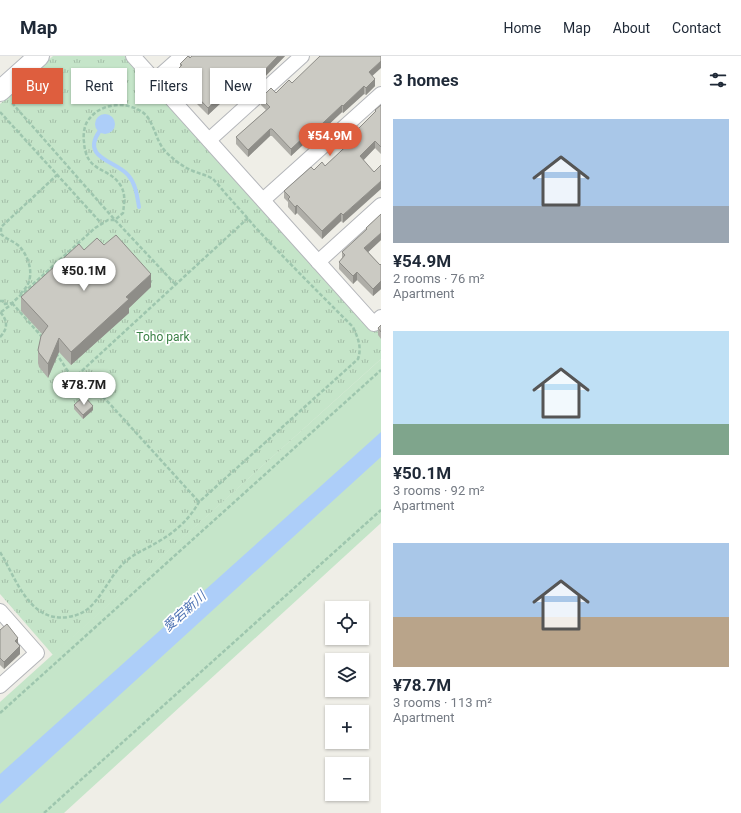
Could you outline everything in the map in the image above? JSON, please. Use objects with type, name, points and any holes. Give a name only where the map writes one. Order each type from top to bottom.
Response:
[{"type":"street","points":[[0,91],[39,56]]},
{"type":"street","points":[[133,56],[144,68]]},
{"type":"street","points":[[168,68],[182,56]]},
{"type":"street","points":[[209,140],[302,56]]},
{"type":"street","points":[[262,200],[381,94]]},
{"type":"street","points":[[177,104],[374,324],[381,317]]},
{"type":"street","points":[[318,262],[381,205]]},
{"type":"street","points":[[0,611],[37,653],[0,686]]},
{"type":"path","points":[[0,91],[176,286]]},
{"type":"path","points":[[0,337],[6,327],[5,316],[1,312],[12,304],[101,224],[108,220],[115,220],[123,213],[124,194],[120,185],[90,162],[86,153],[83,136],[87,122],[98,111],[105,107],[123,105],[139,110],[145,115],[154,128],[164,149],[176,161],[187,168],[213,180],[352,327],[358,337],[360,352],[358,359],[199,502],[180,527],[157,543],[134,555],[124,563],[115,572],[94,603],[85,612],[62,618],[41,613],[26,597],[0,552]]},
{"type":"path","points":[[0,112],[101,224]]},
{"type":"path","points":[[12,304],[27,286],[30,280],[30,271],[25,254],[12,240],[5,238],[1,234],[0,228],[57,175]]},
{"type":"path","points":[[73,379],[176,286],[248,218]]},
{"type":"path","points":[[0,301],[4,301],[5,304],[12,304],[43,338]]},
{"type":"path","points":[[54,350],[73,379],[80,384],[96,390],[199,502]]},
{"type":"path","points":[[0,713],[381,370]]},
{"type":"path","points":[[44,813],[381,510]]},
{"type":"green space","name":"Toho park","points":[[53,56],[126,56],[137,68],[135,68],[135,104],[170,104],[381,335],[381,359],[53,655],[0,594],[0,104],[12,93],[12,104],[63,104],[63,68],[40,68]]},
{"type":"green space","points":[[381,359],[381,523],[64,813],[0,813],[0,702]]},
{"type":"water","points":[[105,114],[112,117],[115,124],[112,131],[105,134],[98,131],[95,124],[98,117]]},
{"type":"water","name":"愛宕新川","points":[[381,432],[381,457],[0,804],[0,774]]},
{"type":"building","points":[[188,56],[190,58],[192,56],[278,56],[266,69],[210,68],[210,104],[212,104],[208,108],[202,102],[202,68],[179,68],[182,65],[180,64]]},
{"type":"building","points":[[320,56],[381,56],[381,61],[369,72],[375,79],[366,88],[364,86],[343,106],[342,105],[307,138],[305,136],[291,149],[272,129],[270,129],[248,150],[236,137],[270,107],[266,103],[266,93],[271,88],[276,93],[289,80],[292,83]]},
{"type":"building","points":[[381,105],[381,147],[375,141],[360,156],[374,172],[381,165],[381,181],[343,215],[341,213],[322,231],[297,205],[295,207],[288,199],[290,197],[284,191],[311,167],[314,170],[322,162],[325,166],[357,136],[354,133]]},
{"type":"building","points":[[381,214],[381,233],[364,248],[380,265],[381,264],[381,281],[373,289],[357,272],[353,276],[339,262],[345,255],[342,252]]},
{"type":"building","points":[[116,235],[151,274],[126,297],[129,299],[71,352],[59,338],[48,364],[38,350],[41,336],[48,326],[21,297],[79,244],[84,250],[97,238],[104,245]]},
{"type":"building","points":[[381,325],[381,332],[378,328]]},
{"type":"building","points":[[84,396],[93,406],[83,415],[74,405]]},
{"type":"building","points":[[7,624],[18,638],[15,641],[20,646],[4,662],[0,658],[0,630]]},
{"type":"waterway","points":[[99,132],[94,148],[102,158],[123,170],[128,175],[137,194],[139,207]]}]
